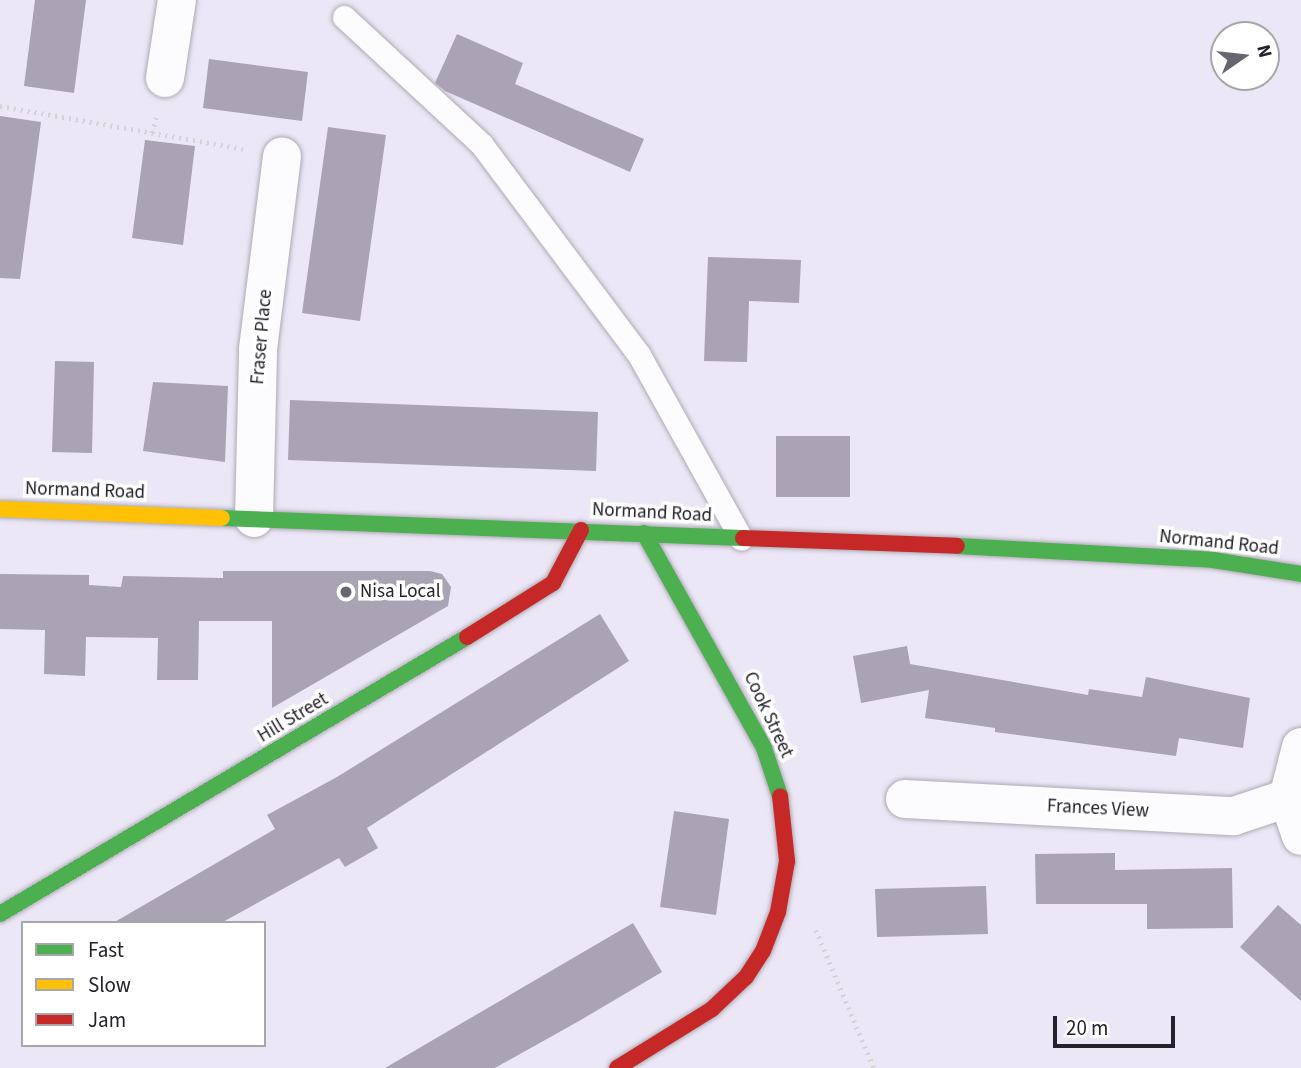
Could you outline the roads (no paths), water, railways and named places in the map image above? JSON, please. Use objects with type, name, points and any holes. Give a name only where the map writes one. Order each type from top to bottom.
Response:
[{"type":"street","points":[[165,78],[177,0]]},
{"type":"street","name":"Fraser Place","points":[[254,518],[258,349],[282,156]]},
{"type":"street","name":"Normand Road","points":[[0,509],[1089,551],[1213,561],[1301,574]]},
{"type":"street","name":"Hill Street","points":[[0,914],[522,604],[553,583],[581,530]]},
{"type":"street","name":"Cook Street","points":[[617,1068],[712,1009],[746,977],[763,951],[778,912],[787,861],[780,796],[764,748],[644,533]]},
{"type":"street","points":[[1301,747],[1288,798],[1301,836]]},
{"type":"street","name":"Frances View","points":[[905,799],[1234,816],[1288,798]]},
{"type":"lane","points":[[344,17],[482,145],[639,355],[741,538]]},
{"type":"place","name":"Nisa Local","points":[[346,592]]}]
